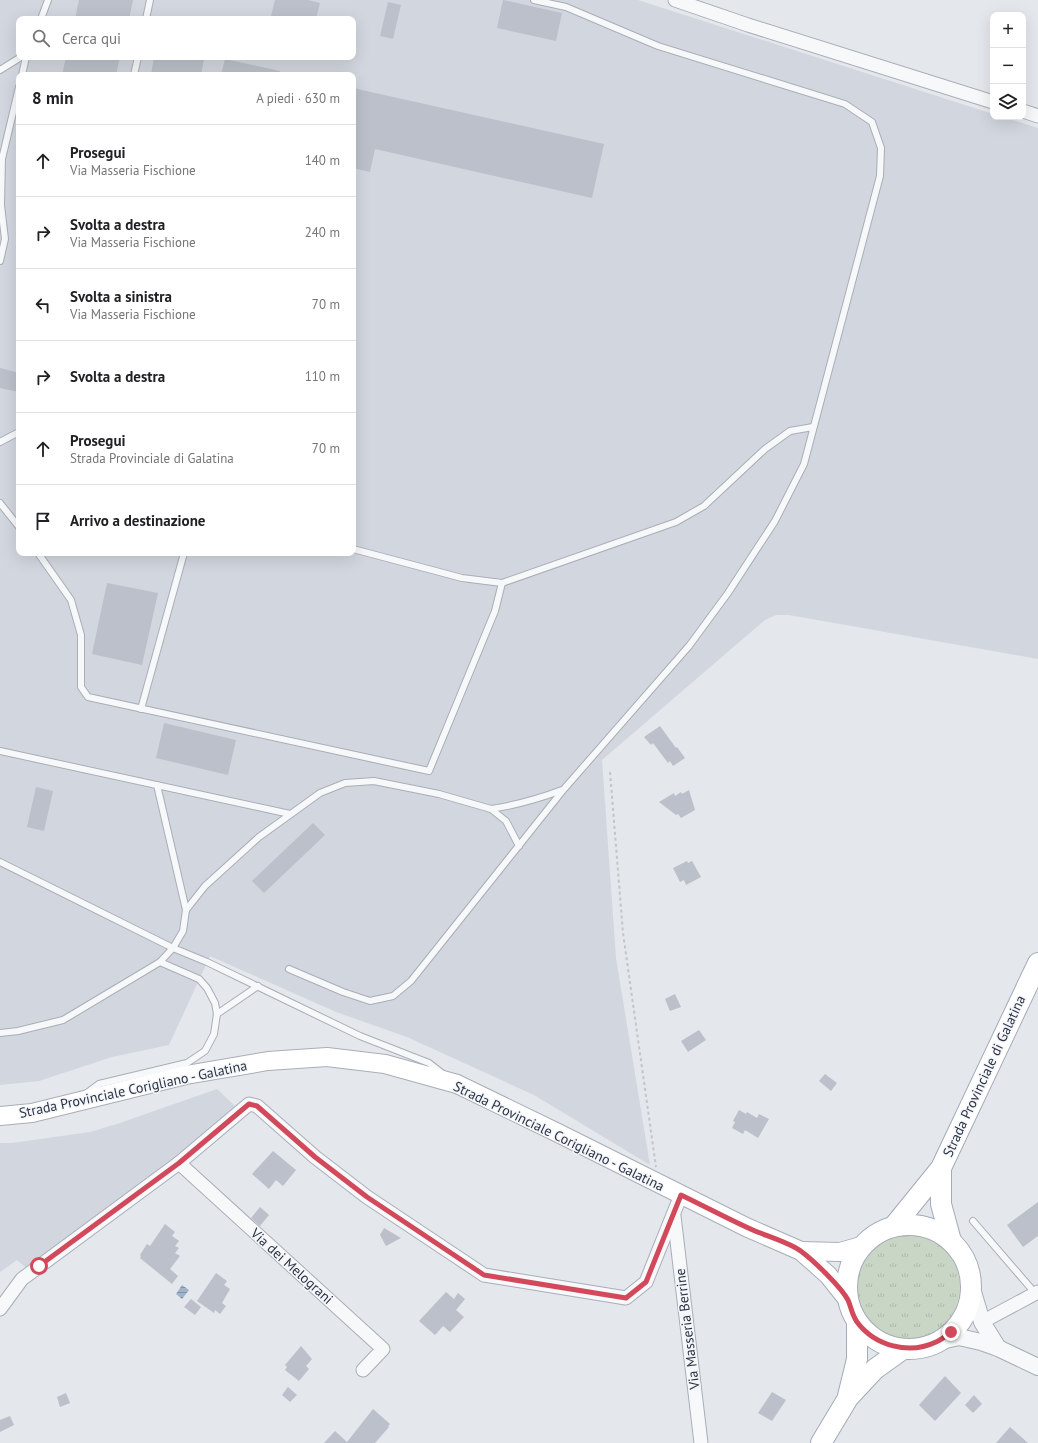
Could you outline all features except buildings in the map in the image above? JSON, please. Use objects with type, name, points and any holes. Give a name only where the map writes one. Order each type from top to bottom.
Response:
[{"type":"main road","name":"Strada Provinciale di Galatina","points":[[894,1226],[941,1168],[1038,963]]},
{"type":"main road","name":"Strada Provinciale Corigliano - Galatina","points":[[0,1116],[32,1113],[186,1075],[268,1061],[327,1058],[385,1064],[457,1084],[746,1227],[801,1251],[828,1275],[848,1300]]},
{"type":"main road","name":"Strada Provinciale di Galatina","points":[[941,1168],[941,1204],[951,1241]]},
{"type":"main road","name":"Strada Provinciale di Galatina","points":[[914,1225],[928,1228],[934,1230],[951,1241],[962,1254],[968,1268],[971,1285],[969,1302],[962,1318],[951,1332],[937,1342],[920,1348],[903,1349],[886,1344],[870,1336],[857,1322],[851,1312],[846,1281],[851,1262],[862,1246],[876,1233],[894,1226],[914,1225]]},
{"type":"main road","name":"Strada Provinciale Corigliano - Galatina","points":[[801,1251],[840,1252],[862,1246]]},
{"type":"main road","name":"Strada Provinciale di Galatina","points":[[848,1398],[857,1359],[857,1322]]},
{"type":"main road","name":"Strada Provinciale di Galatina","points":[[821,1443],[848,1398],[875,1369],[903,1349]]},
{"type":"street","points":[[675,0],[748,25],[990,101]]},
{"type":"street","points":[[1026,112],[1038,116]]},
{"type":"street","points":[[0,1309],[22,1279],[179,1163],[249,1104],[257,1106],[315,1157],[367,1197],[484,1275],[626,1298],[646,1282],[681,1195]]},
{"type":"street","name":"Via dei Melograni","points":[[179,1163],[383,1349],[363,1370]]},
{"type":"street","name":"Via Masseria Berrine","points":[[673,1214],[701,1443]]},
{"type":"street","points":[[971,1285],[982,1322],[998,1348]]},
{"type":"street","points":[[982,1322],[1036,1293]]},
{"type":"street","points":[[937,1342],[959,1337],[981,1342],[998,1348],[1038,1367]]},
{"type":"lane","points":[[42,16],[48,0]]},
{"type":"lane","points":[[147,16],[150,0]]},
{"type":"lane","points":[[289,969],[343,992],[370,1001],[393,996],[410,981],[564,789],[689,646],[728,594],[774,521],[804,464],[880,176],[881,148],[872,122],[845,104],[658,46],[566,7],[534,0]]},
{"type":"lane","points":[[0,70],[16,60]]},
{"type":"lane","points":[[23,72],[25,60]]},
{"type":"lane","points":[[135,72],[137,60]]},
{"type":"lane","points":[[0,261],[5,239],[1,205],[2,159],[16,100]]},
{"type":"lane","points":[[356,550],[462,578],[502,583],[676,522],[704,506],[765,449],[790,431],[813,427]]},
{"type":"lane","points":[[0,442],[16,434]]},
{"type":"lane","points":[[0,503],[16,523]]},
{"type":"lane","points":[[40,556],[71,600],[81,635],[81,687],[88,697],[141,710],[429,771],[495,611],[502,583]]},
{"type":"lane","points":[[141,710],[183,556]]},
{"type":"lane","points":[[0,751],[290,814]]},
{"type":"lane","points":[[186,910],[205,886],[259,836],[320,794],[345,782],[374,781],[439,794],[491,809],[506,821],[519,846]]},
{"type":"lane","points":[[0,1033],[18,1031],[63,1020],[160,962],[173,948],[183,931],[186,910],[157,785]]},
{"type":"lane","points":[[491,809],[537,800],[564,789]]},
{"type":"lane","points":[[0,862],[173,948],[207,962],[360,1036],[429,1063],[457,1084]]},
{"type":"lane","points":[[73,1102],[99,1084],[187,1063],[205,1051],[214,1034],[217,1014],[215,1003],[207,988],[199,979],[160,962]]},
{"type":"lane","points":[[217,1014],[258,986]]},
{"type":"lane","points":[[974,1221],[1036,1293]]},
{"type":"path","points":[[610,772],[623,933],[659,1184]]},
{"type":"shaded area","points":[[0,0],[638,0],[990,113],[990,120],[1013,120],[1038,128],[1038,659],[789,615],[776,615],[765,620],[602,760],[616,958],[650,1165],[534,1095],[407,1037],[336,1012],[210,956],[169,1045],[112,1057],[39,1081],[0,1085]]},
{"type":"shaded area","points":[[217,1089],[237,1108],[185,1154],[28,1269],[17,1260],[0,1272],[0,1143],[12,1143],[90,1132]]},
{"type":"green space","points":[[908,1235],[928,1239],[945,1250],[956,1267],[960,1287],[956,1307],[945,1324],[928,1335],[908,1339],[888,1335],[871,1324],[860,1307],[856,1287],[860,1267],[871,1250],[888,1239]]},
{"type":"water","points":[[182,1285],[189,1290],[182,1299],[176,1294]]},
{"type":"route","points":[[39,1266],[179,1163],[249,1104],[257,1106],[315,1157],[367,1197],[484,1275],[626,1298],[646,1282],[681,1195],[746,1227],[801,1251],[828,1275],[848,1300],[851,1312],[857,1322],[870,1336],[886,1344],[903,1349],[920,1348],[937,1342],[951,1332]]}]
